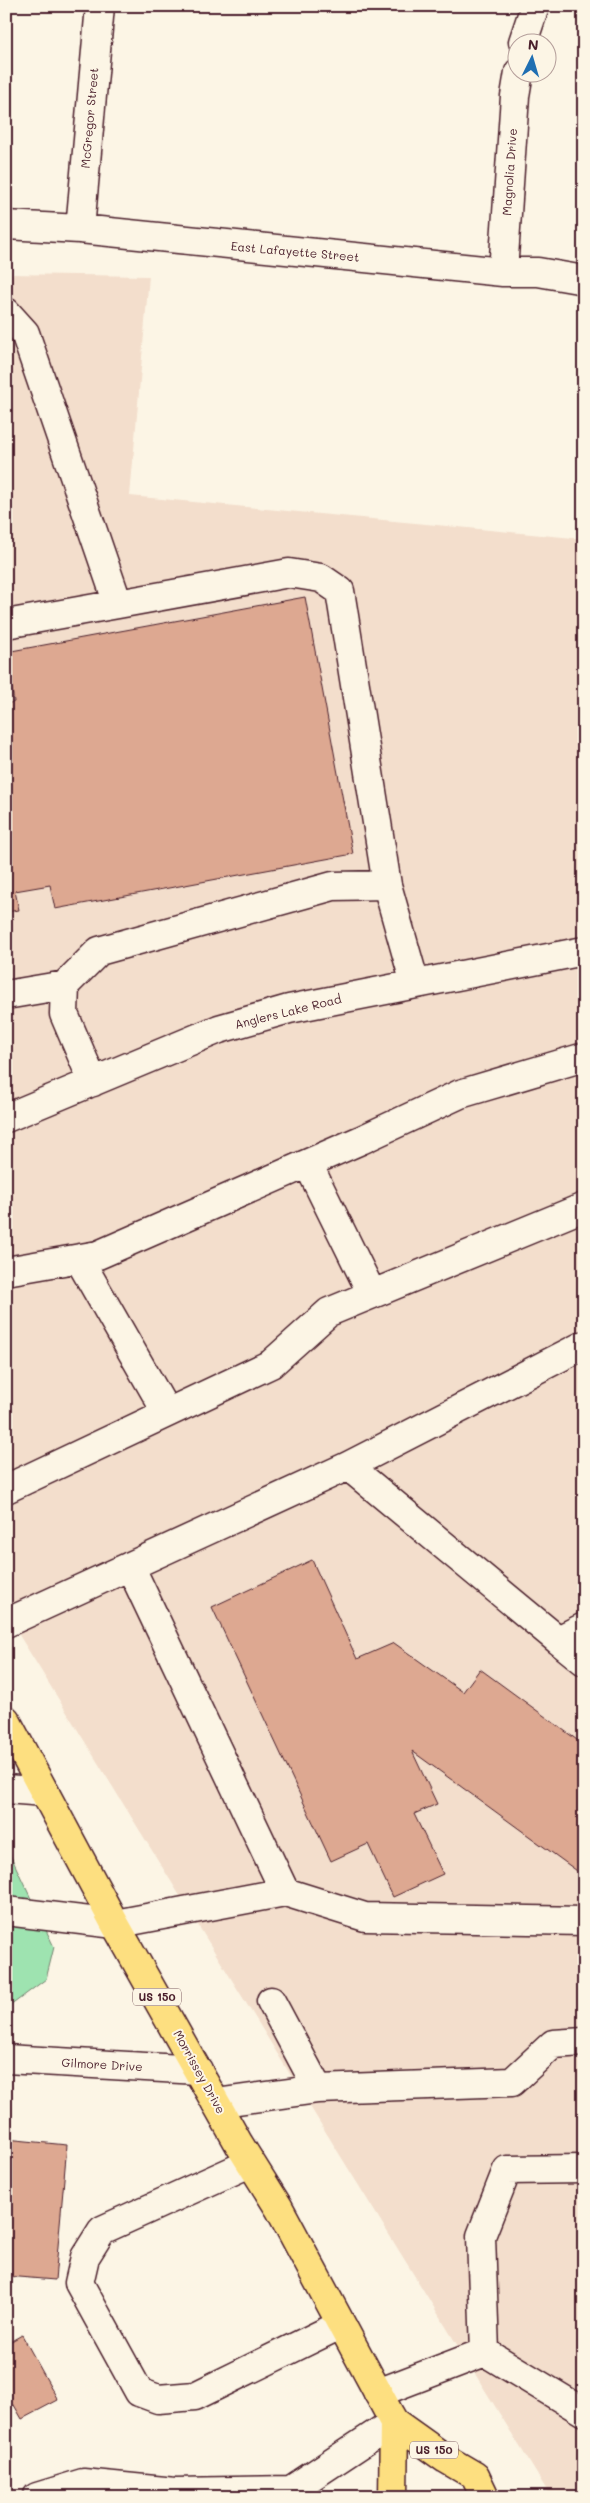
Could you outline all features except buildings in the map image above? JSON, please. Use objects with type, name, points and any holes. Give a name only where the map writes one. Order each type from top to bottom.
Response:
[{"type":"main road","name":"Morrissey Drive","points":[[6,1720],[115,1924],[250,2162],[279,2208],[340,2325],[394,2422],[446,2459],[475,2476],[485,2497]]},
{"type":"main road","name":"Morrissey Drive","points":[[393,2497],[394,2422]]},
{"type":"street","name":"McGregor Street","points":[[80,229],[100,6]]},
{"type":"street","points":[[526,32],[535,6]]},
{"type":"street","name":"Magnolia Drive","points":[[503,272],[518,82]]},
{"type":"street","name":"East Lafayette Street","points":[[6,225],[80,229],[503,272],[538,272],[584,280]]},
{"type":"street","points":[[6,312],[25,334],[118,604]]},
{"type":"street","points":[[6,624],[289,573],[321,578],[340,591],[387,884],[415,984]]},
{"type":"street","points":[[6,995],[65,985],[99,951],[332,886],[387,884]]},
{"type":"street","name":"Anglers Lake Road","points":[[6,1118],[220,1029],[289,1009],[584,951]]},
{"type":"street","points":[[65,985],[64,1014],[94,1082]]},
{"type":"street","points":[[6,1271],[98,1255],[308,1164],[460,1094],[584,1057]]},
{"type":"street","points":[[308,1164],[372,1294]]},
{"type":"street","points":[[6,1489],[271,1364],[329,1312],[584,1207]]},
{"type":"street","points":[[79,1258],[167,1413]]},
{"type":"street","points":[[6,1623],[348,1466],[584,1345]]},
{"type":"street","points":[[348,1466],[584,1662]]},
{"type":"street","points":[[130,1566],[285,1892]]},
{"type":"street","points":[[558,1640],[584,1627]]},
{"type":"street","points":[[6,1790],[44,1792]]},
{"type":"street","points":[[6,1911],[115,1924],[285,1892],[365,1917],[584,1921]]},
{"type":"street","points":[[271,2001],[318,2089]]},
{"type":"street","points":[[216,2103],[318,2089],[512,2082],[553,2044],[584,2042]]},
{"type":"street","name":"Gilmore Drive","points":[[6,2059],[198,2070]]},
{"type":"street","points":[[250,2162],[102,2230],[85,2257],[79,2283],[139,2392],[158,2399],[195,2396],[340,2325]]},
{"type":"street","points":[[485,2352],[481,2236],[507,2170],[584,2169]]},
{"type":"street","points":[[378,2392],[485,2352]]},
{"type":"street","points":[[485,2352],[584,2412]]},
{"type":"street","points":[[37,2497],[83,2483],[175,2492],[291,2493],[394,2422]]},
{"type":"shaded area","points":[[6,274],[149,276],[130,496],[584,539],[584,2497],[551,2497],[11,1622],[6,1611]]},
{"type":"green space","points":[[6,1846],[54,1947],[46,1979],[6,2009]]}]
